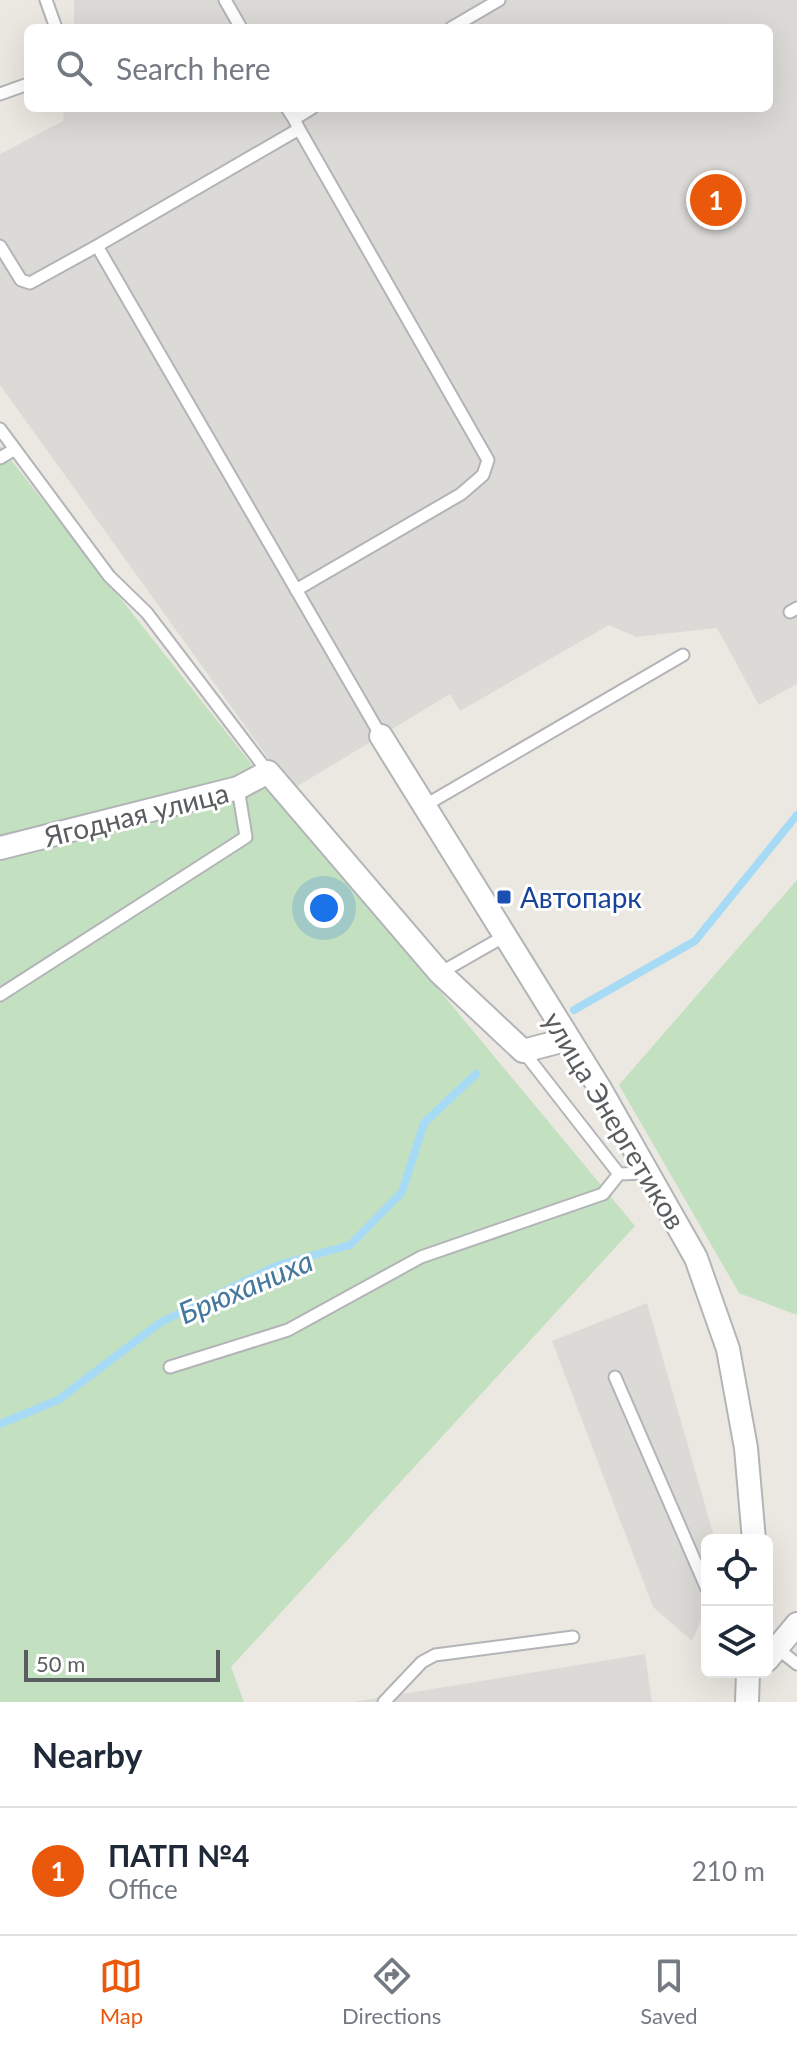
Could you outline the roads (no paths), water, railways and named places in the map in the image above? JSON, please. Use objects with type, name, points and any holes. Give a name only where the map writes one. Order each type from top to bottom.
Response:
[{"type":"street","name":"улица Энергетиков","points":[[381,736],[569,1039],[696,1258],[728,1349],[746,1448],[753,1534]]},
{"type":"street","name":"Ягодная улица","points":[[0,848],[238,788],[268,772]]},
{"type":"street","points":[[268,772],[440,973],[523,1051],[569,1039]]},
{"type":"street","points":[[773,1653],[797,1624]]},
{"type":"street","points":[[747,1702],[750,1678]]},
{"type":"lane","points":[[46,0],[55,24]]},
{"type":"lane","points":[[225,0],[239,24]]},
{"type":"lane","points":[[458,24],[499,0]]},
{"type":"lane","points":[[0,94],[24,85]]},
{"type":"lane","points":[[0,246],[21,280],[30,283],[97,246],[293,119],[488,460],[483,475],[461,494],[296,590]]},
{"type":"lane","points":[[97,246],[381,736]]},
{"type":"lane","points":[[0,429],[109,576],[147,613],[268,772]]},
{"type":"lane","points":[[0,458],[15,449]]},
{"type":"lane","points":[[424,806],[683,655]]},
{"type":"lane","points":[[0,995],[246,837],[238,788]]},
{"type":"lane","points":[[440,973],[503,937]]},
{"type":"lane","points":[[523,1051],[619,1174]]},
{"type":"lane","points":[[170,1367],[288,1330],[421,1257],[603,1194],[619,1174],[646,1173]]},
{"type":"lane","points":[[615,1377],[701,1575]]},
{"type":"lane","points":[[384,1702],[422,1662],[435,1655],[573,1637]]},
{"type":"lane","points":[[773,1654],[797,1664]]},
{"type":"waterway","name":"Брюханиха","points":[[574,1010],[695,941],[797,815]]},
{"type":"waterway","name":"Брюханиха","points":[[0,1424],[58,1400],[161,1322],[278,1265],[350,1245],[402,1192],[424,1123],[476,1074]]},
{"type":"place","name":"ПАТП №4","points":[[716,200]]},
{"type":"place","name":"Автопарк","points":[[504,897]]}]
